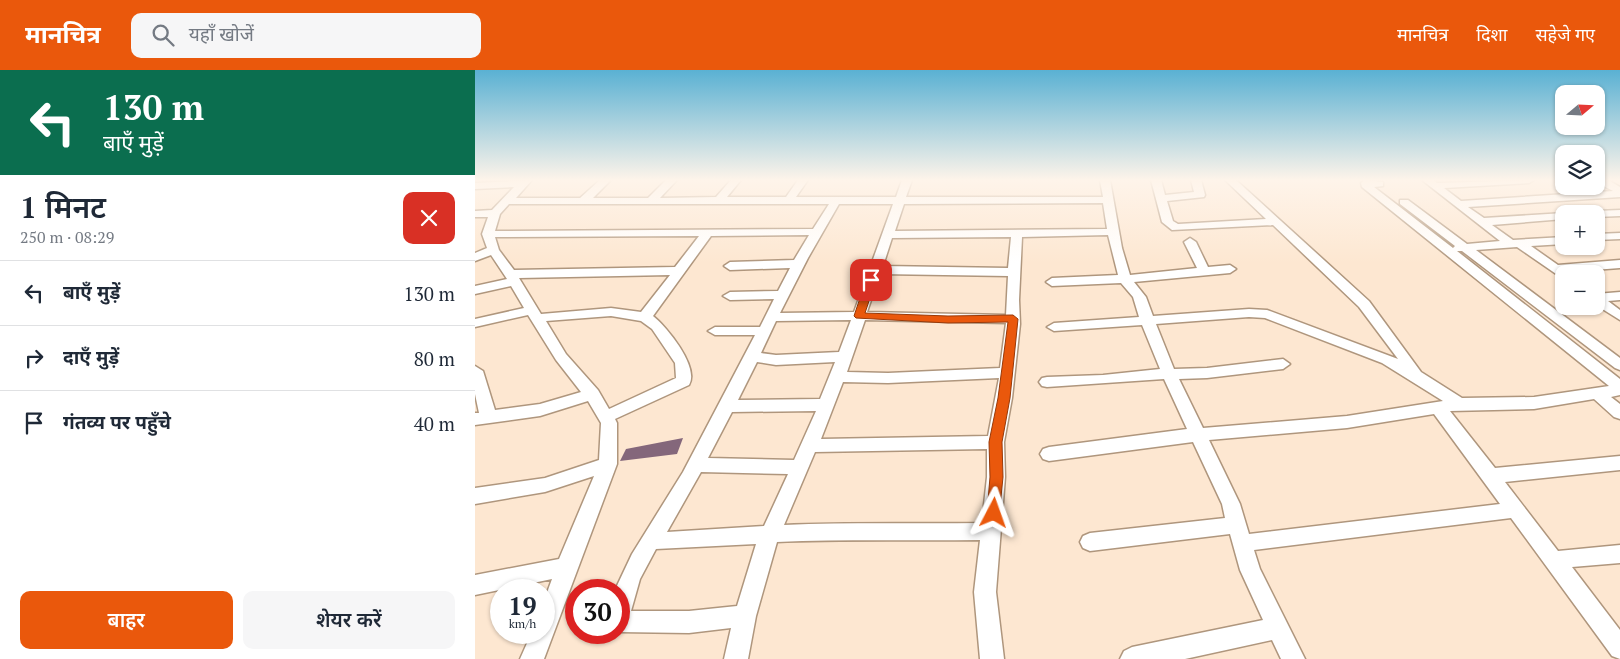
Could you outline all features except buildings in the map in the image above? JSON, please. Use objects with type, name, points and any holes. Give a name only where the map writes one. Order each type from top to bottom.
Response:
[{"type":"street","points":[[500,207],[495,213],[489,234],[493,250],[512,277],[561,357],[592,394],[609,423],[608,464],[555,598]]},
{"type":"street","points":[[630,581],[650,540],[695,465],[727,406],[767,324],[816,232],[832,207]]},
{"type":"street","points":[[736,659],[745,616],[765,546],[826,405],[845,357],[874,270],[899,207]]},
{"type":"street","points":[[1110,207],[1113,232],[1125,279],[1139,297],[1170,375],[1231,504],[1250,570],[1293,659]]},
{"type":"street","points":[[1164,207],[1168,222],[1176,228],[1275,222]]},
{"type":"street","points":[[1259,207],[1364,304],[1418,377]]},
{"type":"street","points":[[1394,207],[1620,388]]},
{"type":"street","points":[[1411,207],[1620,365]]},
{"type":"street","points":[[1462,207],[1481,222],[1555,269]]},
{"type":"street","points":[[475,214],[495,213]]},
{"type":"street","points":[[1605,214],[1620,213]]},
{"type":"street","points":[[1481,222],[1555,217]]},
{"type":"street","points":[[645,318],[708,232]]},
{"type":"street","points":[[489,234],[816,232]]},
{"type":"street","points":[[888,235],[1113,232]]},
{"type":"street","points":[[992,659],[985,592],[997,477],[995,442],[1007,372],[1013,319],[1017,233]]},
{"type":"street","points":[[1605,237],[1620,236]]},
{"type":"street","points":[[1448,250],[1555,241]]},
{"type":"street","points":[[1189,242],[1204,271]]},
{"type":"street","points":[[475,257],[493,250]]},
{"type":"street","points":[[730,266],[799,264]]},
{"type":"street","points":[[1605,266],[1620,264]]},
{"type":"street","points":[[1052,282],[1125,279],[1230,269]]},
{"type":"street","points":[[874,270],[1014,272]]},
{"type":"street","points":[[475,290],[512,277],[679,271]]},
{"type":"street","points":[[730,296],[782,295]]},
{"type":"street","points":[[1605,297],[1620,296]]},
{"type":"street","points":[[1605,305],[1620,316]]},
{"type":"street","points":[[475,323],[534,314],[611,312],[645,318],[657,326],[682,363],[683,381],[605,417]]},
{"type":"street","points":[[1055,327],[1249,313],[1267,314],[1387,360],[1418,377],[1459,404]]},
{"type":"street","points":[[715,331],[767,324],[859,316],[948,320],[1013,319]]},
{"type":"street","points":[[752,357],[776,360],[845,357]]},
{"type":"street","points":[[1047,382],[1170,375],[1283,364]]},
{"type":"street","points":[[475,371],[485,400],[481,418],[540,410],[592,394]]},
{"type":"street","points":[[837,377],[888,378],[1007,372]]},
{"type":"street","points":[[1049,454],[1198,435],[1347,422],[1459,404],[1534,403],[1598,394],[1620,388]]},
{"type":"street","points":[[1598,394],[1620,414]]},
{"type":"street","points":[[727,406],[826,405]]},
{"type":"street","points":[[1438,407],[1620,648]]},
{"type":"street","points":[[809,446],[995,442]]},
{"type":"street","points":[[1489,476],[1620,463]]},
{"type":"street","points":[[475,496],[545,485],[608,464]]},
{"type":"street","points":[[695,465],[800,467]]},
{"type":"street","points":[[1090,542],[1240,534],[1515,510]]},
{"type":"street","points":[[650,540],[771,533],[992,530]]},
{"type":"street","points":[[1553,560],[1620,554]]},
{"type":"street","points":[[475,585],[566,567]]},
{"type":"street","points":[[630,622],[689,622],[745,616]]},
{"type":"street","points":[[1132,659],[1278,628]]},
{"type":"street","points":[[532,659],[538,644]]},
{"type":"route","points":[[871,280],[859,316],[948,320],[1013,319],[1004,398],[995,442],[997,477],[994,513]]}]
